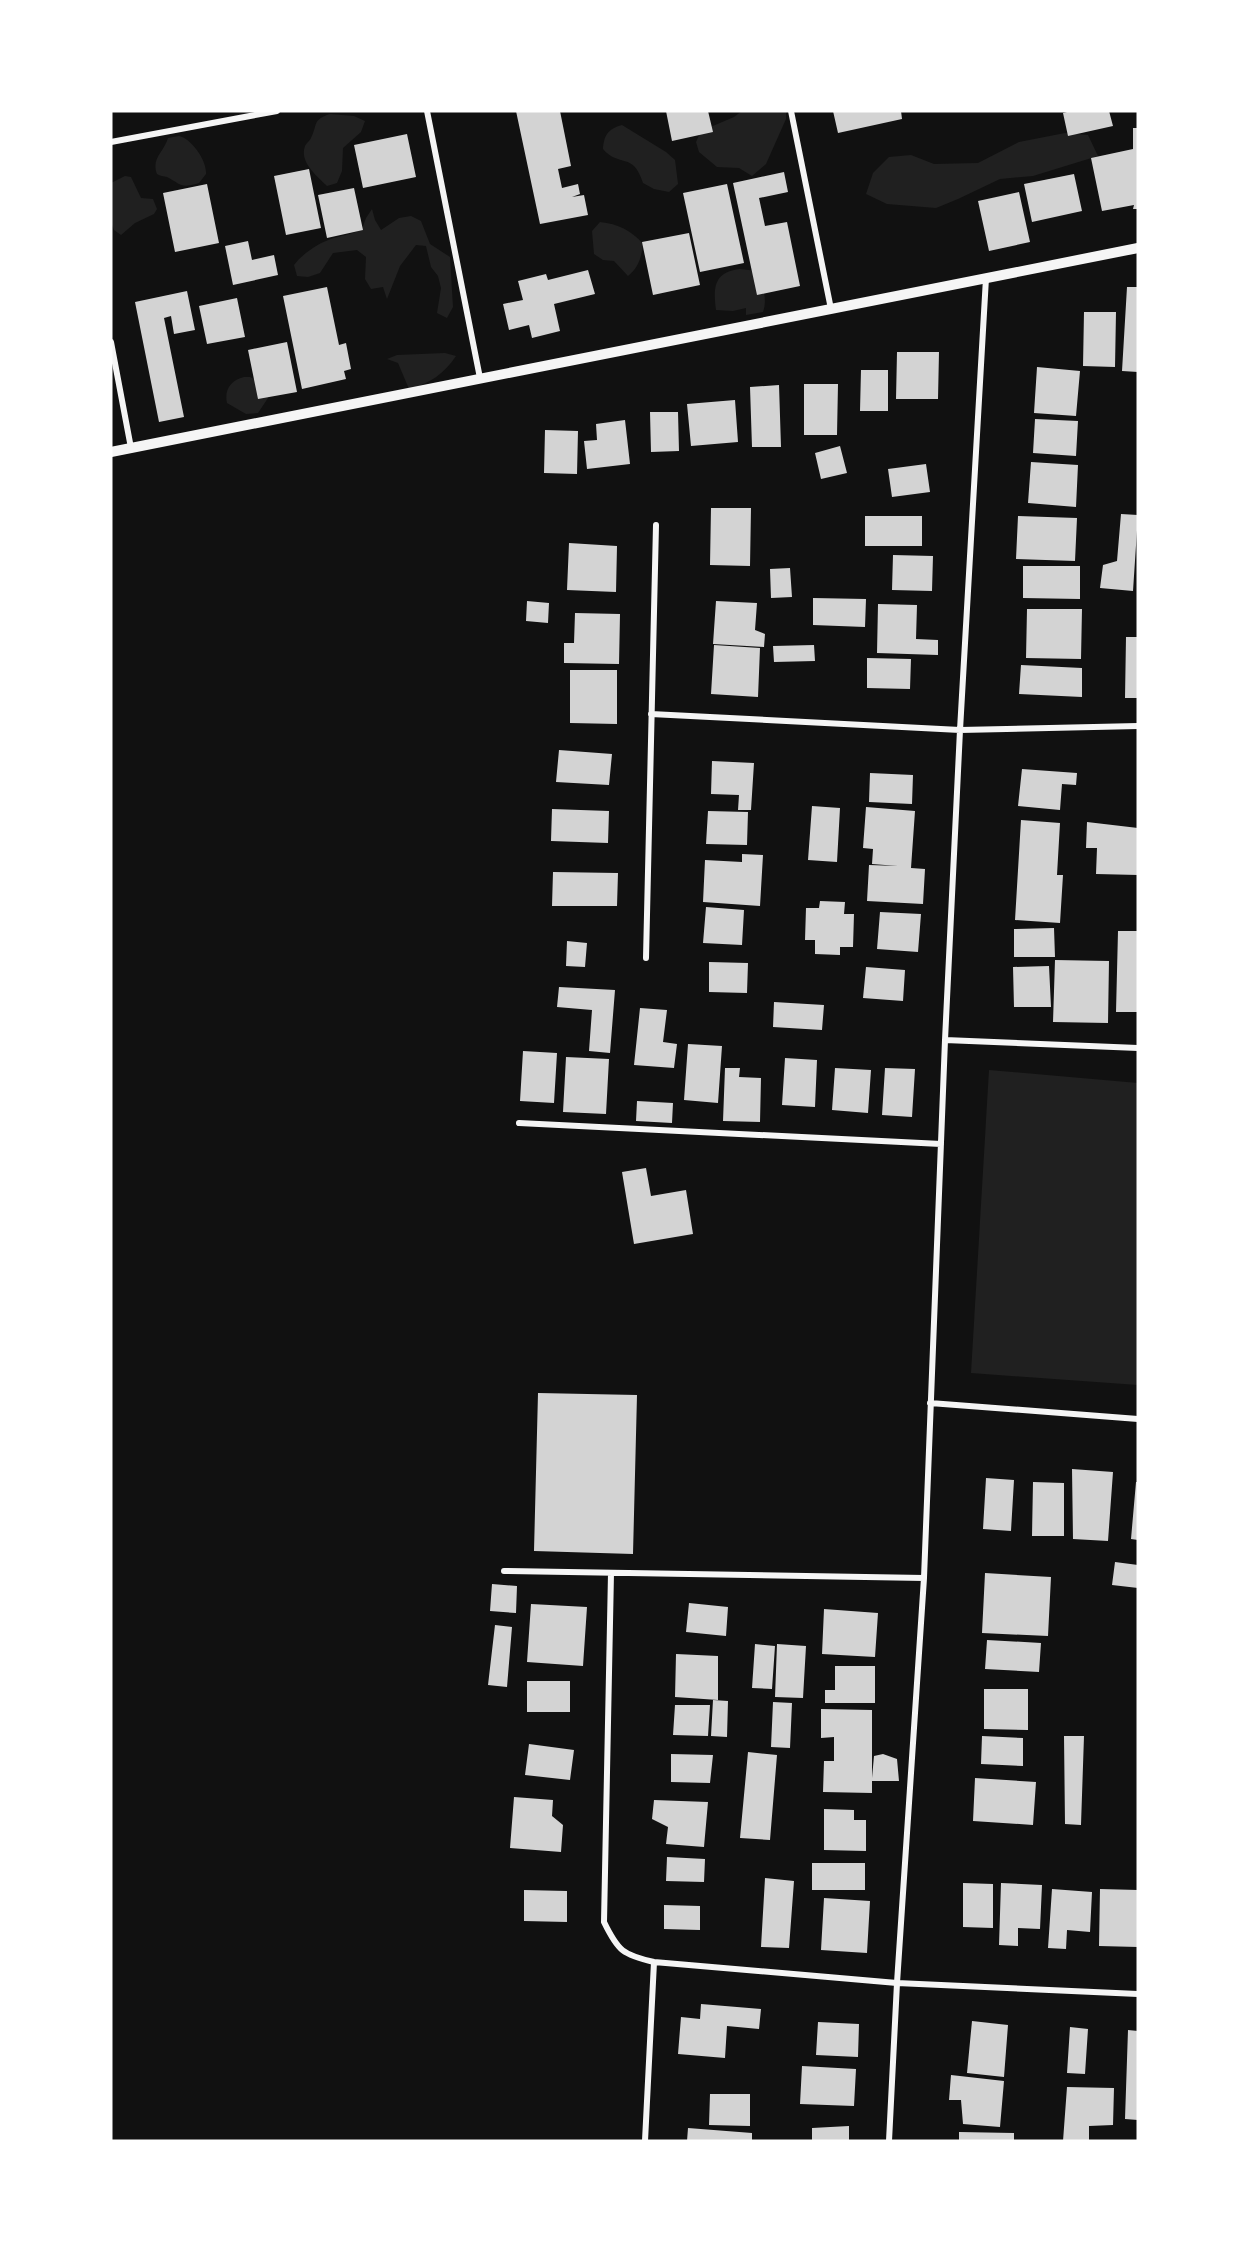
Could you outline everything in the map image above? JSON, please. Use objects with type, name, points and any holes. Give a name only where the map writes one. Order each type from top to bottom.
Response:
[{"type":"street","points":[[111,142],[277,111]]},
{"type":"street","points":[[427,111],[480,378]]},
{"type":"street","points":[[791,111],[831,309]]},
{"type":"street","points":[[111,452],[1138,248]]},
{"type":"street","points":[[889,2141],[897,1983],[924,1578],[945,1040],[986,277]]},
{"type":"street","points":[[111,342],[131,448]]},
{"type":"street","points":[[646,958],[656,525]]},
{"type":"street","points":[[651,714],[960,730],[1138,726]]},
{"type":"street","points":[[945,1040],[1138,1048]]},
{"type":"street","points":[[519,1123],[941,1144]]},
{"type":"street","points":[[930,1403],[1138,1419]]},
{"type":"street","points":[[504,1571],[924,1578]]},
{"type":"street","points":[[611,1573],[604,1922],[614,1944],[631,1957],[654,1962],[897,1983],[1138,1994]]},
{"type":"street","points":[[645,2141],[654,1962]]},
{"type":"shaded area","points":[[742,111],[786,111],[786,119],[766,164],[752,176],[739,168],[717,167],[699,152],[696,142],[701,131],[734,117]]},
{"type":"shaded area","points":[[330,114],[354,116],[365,121],[361,132],[343,148],[342,171],[337,183],[327,186],[310,168],[304,158],[304,152],[316,123]]},
{"type":"shaded area","points":[[622,125],[675,160],[678,184],[669,192],[654,189],[643,183],[635,167],[609,155],[603,149],[608,133],[613,128]]},
{"type":"shaded area","points":[[1065,133],[1088,135],[1098,156],[1033,176],[1000,179],[936,208],[887,204],[866,194],[873,173],[889,157],[911,155],[934,164],[978,163],[1019,142]]},
{"type":"shaded area","points":[[179,136],[194,146],[204,163],[206,174],[199,183],[184,186],[157,174],[157,159],[168,138]]},
{"type":"shaded area","points":[[125,176],[131,177],[141,198],[153,199],[157,209],[154,214],[135,223],[121,235],[114,230],[112,225],[111,183]]},
{"type":"shaded area","points":[[372,209],[381,230],[399,218],[411,216],[421,221],[430,244],[450,257],[453,307],[447,318],[437,313],[441,288],[438,276],[431,267],[426,246],[416,245],[400,266],[387,299],[383,287],[371,289],[365,279],[366,257],[357,250],[333,253],[320,273],[308,277],[297,276],[294,265],[302,256],[323,242],[362,229]]},
{"type":"shaded area","points":[[600,222],[624,228],[643,244],[639,262],[628,276],[614,261],[603,260],[594,254],[592,231]]},
{"type":"shaded area","points":[[740,269],[757,271],[765,297],[763,312],[746,315],[746,308],[733,311],[716,310],[717,282],[725,273]]},
{"type":"shaded area","points":[[445,353],[456,356],[441,373],[409,389],[398,363],[387,359],[397,355]]},
{"type":"shaded area","points":[[250,377],[268,386],[268,398],[258,413],[246,414],[227,403],[230,386],[235,380]]},
{"type":"shaded area","points":[[989,1070],[1138,1083],[1138,1385],[971,1373]]},
{"type":"building","points":[[516,111],[560,111],[571,166],[558,169],[562,188],[578,184],[580,194],[572,197],[584,195],[588,215],[540,224]]},
{"type":"building","points":[[666,111],[708,111],[713,132],[672,141]]},
{"type":"building","points":[[833,111],[901,111],[902,119],[838,133]]},
{"type":"building","points":[[1109,111],[1113,126],[1068,136],[1063,113]]},
{"type":"building","points":[[1133,128],[1138,128],[1138,209],[1133,209],[1134,205],[1102,211],[1091,158],[1133,149]]},
{"type":"building","points":[[407,134],[416,177],[363,188],[354,145]]},
{"type":"building","points":[[309,169],[321,228],[286,235],[274,176]]},
{"type":"building","points":[[784,172],[788,192],[759,198],[765,226],[787,222],[800,286],[757,295],[733,183]]},
{"type":"building","points":[[1074,174],[1082,211],[1032,222],[1024,184]]},
{"type":"building","points":[[207,184],[219,243],[175,252],[163,193]]},
{"type":"building","points":[[727,184],[744,263],[700,272],[683,193]]},
{"type":"building","points":[[354,188],[363,230],[327,238],[318,195]]},
{"type":"building","points":[[1019,192],[1030,242],[989,251],[978,201]]},
{"type":"building","points":[[689,233],[700,285],[653,295],[642,242]]},
{"type":"building","points":[[248,241],[252,260],[274,255],[278,275],[233,285],[225,246]]},
{"type":"building","points":[[588,270],[595,294],[554,304],[560,331],[532,338],[529,325],[509,330],[503,304],[523,300],[518,281],[546,274],[548,280]]},
{"type":"building","points":[[327,287],[339,345],[346,343],[351,369],[344,371],[346,379],[302,389],[283,296]]},
{"type":"building","points":[[1127,287],[1138,287],[1138,372],[1122,371]]},
{"type":"building","points":[[187,291],[195,330],[174,334],[171,316],[164,318],[184,417],[159,422],[135,302]]},
{"type":"building","points":[[237,298],[245,337],[207,344],[199,306]]},
{"type":"building","points":[[1084,312],[1116,312],[1115,367],[1083,366]]},
{"type":"building","points":[[287,342],[297,392],[258,399],[248,350]]},
{"type":"building","points":[[897,352],[939,352],[938,399],[896,399]]},
{"type":"building","points":[[1037,367],[1080,371],[1076,416],[1034,413]]},
{"type":"building","points":[[861,370],[888,370],[888,411],[860,411]]},
{"type":"building","points":[[804,384],[838,384],[837,435],[804,435]]},
{"type":"building","points":[[779,385],[781,447],[752,447],[750,387]]},
{"type":"building","points":[[735,400],[738,442],[691,446],[687,404]]},
{"type":"building","points":[[650,412],[678,412],[679,451],[651,452]]},
{"type":"building","points":[[1035,419],[1078,421],[1076,456],[1033,453]]},
{"type":"building","points":[[625,420],[630,464],[587,469],[584,441],[597,440],[596,424]]},
{"type":"building","points":[[545,430],[578,431],[577,474],[544,473]]},
{"type":"building","points":[[840,446],[847,473],[821,479],[815,453]]},
{"type":"building","points":[[1031,462],[1078,465],[1076,507],[1028,503]]},
{"type":"building","points":[[926,464],[930,492],[892,497],[888,469]]},
{"type":"building","points":[[711,508],[751,508],[750,566],[710,565]]},
{"type":"building","points":[[1121,514],[1138,515],[1133,591],[1100,588],[1103,565],[1117,561]]},
{"type":"building","points":[[865,516],[922,516],[922,546],[865,546]]},
{"type":"building","points":[[1018,516],[1077,518],[1075,561],[1016,559]]},
{"type":"building","points":[[569,543],[617,546],[616,592],[567,590]]},
{"type":"building","points":[[893,555],[933,556],[932,591],[892,590]]},
{"type":"building","points":[[1023,566],[1080,566],[1080,599],[1023,598]]},
{"type":"building","points":[[790,568],[792,597],[771,598],[770,569]]},
{"type":"building","points":[[813,598],[866,599],[865,627],[813,625]]},
{"type":"building","points":[[527,601],[549,603],[548,623],[526,621]]},
{"type":"building","points":[[716,601],[757,603],[755,630],[765,634],[764,647],[713,644]]},
{"type":"building","points":[[878,604],[917,605],[916,639],[938,640],[938,655],[877,653]]},
{"type":"building","points":[[1027,609],[1082,609],[1081,659],[1026,658]]},
{"type":"building","points":[[575,613],[620,614],[619,664],[564,663],[564,643],[574,643]]},
{"type":"building","points":[[1126,637],[1138,637],[1138,698],[1125,698]]},
{"type":"building","points":[[714,645],[760,648],[758,697],[711,694]]},
{"type":"building","points":[[814,645],[815,661],[774,662],[773,646]]},
{"type":"building","points":[[867,658],[911,659],[910,689],[867,688]]},
{"type":"building","points":[[1021,665],[1082,668],[1082,697],[1019,694]]},
{"type":"building","points":[[570,670],[617,670],[617,724],[570,723]]},
{"type":"building","points":[[559,750],[612,754],[609,785],[556,782]]},
{"type":"building","points":[[712,761],[754,763],[751,810],[738,810],[739,795],[711,794]]},
{"type":"building","points":[[1022,769],[1077,773],[1076,785],[1062,784],[1060,810],[1018,806]]},
{"type":"building","points":[[870,773],[913,775],[912,804],[869,802]]},
{"type":"building","points":[[812,806],[840,808],[837,862],[808,860]]},
{"type":"building","points":[[866,807],[915,811],[911,868],[925,869],[923,904],[867,901],[869,865],[898,866],[872,864],[873,849],[863,848]]},
{"type":"building","points":[[552,809],[609,811],[608,843],[551,841]]},
{"type":"building","points":[[708,811],[748,812],[747,845],[706,844]]},
{"type":"building","points":[[1021,820],[1060,823],[1057,875],[1063,875],[1060,923],[1015,920]]},
{"type":"building","points":[[1087,822],[1138,828],[1138,875],[1096,874],[1097,848],[1086,848]]},
{"type":"building","points":[[742,854],[763,855],[760,906],[703,902],[705,860],[742,862]]},
{"type":"building","points":[[553,872],[618,873],[617,906],[552,906]]},
{"type":"building","points":[[820,901],[845,902],[844,914],[854,914],[853,947],[840,947],[840,955],[815,954],[815,940],[805,940],[806,908],[819,908]]},
{"type":"building","points":[[706,907],[744,910],[742,945],[703,943]]},
{"type":"building","points":[[880,912],[921,914],[918,952],[877,949]]},
{"type":"building","points":[[1054,928],[1055,957],[1014,957],[1014,929]]},
{"type":"building","points":[[1118,931],[1138,931],[1138,1012],[1116,1012]]},
{"type":"building","points":[[567,941],[587,943],[585,967],[566,966]]},
{"type":"building","points":[[1055,960],[1109,961],[1108,1023],[1053,1022]]},
{"type":"building","points":[[709,962],[748,963],[747,993],[709,992]]},
{"type":"building","points":[[1049,966],[1051,1007],[1014,1007],[1013,967]]},
{"type":"building","points":[[866,967],[905,970],[903,1001],[863,998]]},
{"type":"building","points":[[559,987],[615,990],[610,1053],[589,1051],[592,1010],[557,1007]]},
{"type":"building","points":[[774,1002],[824,1005],[822,1030],[773,1027]]},
{"type":"building","points":[[640,1008],[667,1010],[663,1042],[677,1044],[674,1068],[634,1065]]},
{"type":"building","points":[[688,1044],[722,1046],[718,1103],[684,1100]]},
{"type":"building","points":[[523,1051],[557,1053],[554,1103],[520,1101]]},
{"type":"building","points":[[566,1057],[609,1059],[606,1114],[563,1112]]},
{"type":"building","points":[[785,1058],[817,1060],[815,1107],[782,1105]]},
{"type":"building","points":[[725,1068],[740,1068],[739,1077],[761,1078],[760,1122],[723,1121]]},
{"type":"building","points":[[835,1068],[871,1070],[868,1113],[832,1110]]},
{"type":"building","points":[[885,1068],[915,1069],[912,1117],[882,1115]]},
{"type":"building","points":[[637,1101],[673,1103],[672,1123],[636,1121]]},
{"type":"building","points":[[646,1168],[651,1196],[686,1190],[693,1234],[634,1244],[622,1172]]},
{"type":"building","points":[[538,1393],[637,1395],[633,1554],[534,1551]]},
{"type":"building","points":[[1072,1469],[1113,1472],[1108,1541],[1073,1539]]},
{"type":"building","points":[[986,1478],[1014,1480],[1011,1531],[983,1529]]},
{"type":"building","points":[[1033,1482],[1064,1483],[1064,1536],[1032,1536]]},
{"type":"building","points":[[1136,1482],[1138,1482],[1138,1540],[1131,1539]]},
{"type":"building","points":[[1115,1562],[1138,1565],[1138,1588],[1112,1585]]},
{"type":"building","points":[[985,1573],[1051,1577],[1048,1636],[982,1633]]},
{"type":"building","points":[[492,1584],[517,1586],[516,1613],[490,1611]]},
{"type":"building","points":[[689,1603],[728,1607],[726,1636],[686,1632]]},
{"type":"building","points":[[531,1604],[587,1607],[583,1666],[527,1662]]},
{"type":"building","points":[[824,1609],[878,1613],[875,1657],[822,1654]]},
{"type":"building","points":[[495,1625],[512,1627],[507,1687],[488,1685]]},
{"type":"building","points":[[987,1640],[1041,1643],[1039,1672],[985,1669]]},
{"type":"building","points":[[755,1644],[775,1646],[772,1689],[752,1688]]},
{"type":"building","points":[[777,1644],[806,1646],[803,1698],[775,1697]]},
{"type":"building","points":[[676,1654],[718,1656],[718,1700],[675,1697]]},
{"type":"building","points":[[835,1666],[875,1666],[875,1703],[825,1703],[825,1690],[835,1690]]},
{"type":"building","points":[[527,1681],[570,1681],[570,1712],[527,1712]]},
{"type":"building","points":[[984,1689],[1028,1689],[1028,1730],[984,1729]]},
{"type":"building","points":[[713,1700],[728,1701],[727,1737],[711,1736]]},
{"type":"building","points":[[773,1702],[792,1703],[790,1748],[771,1747]]},
{"type":"building","points":[[675,1705],[710,1705],[708,1736],[673,1735]]},
{"type":"building","points":[[821,1709],[872,1710],[872,1778],[874,1756],[883,1754],[897,1759],[899,1781],[872,1781],[872,1793],[823,1792],[824,1761],[834,1761],[834,1737],[821,1738]]},
{"type":"building","points":[[982,1736],[1023,1738],[1023,1766],[981,1764]]},
{"type":"building","points":[[1064,1736],[1084,1736],[1081,1825],[1065,1824]]},
{"type":"building","points":[[529,1744],[574,1750],[570,1780],[525,1775]]},
{"type":"building","points":[[748,1752],[777,1755],[770,1840],[740,1838]]},
{"type":"building","points":[[671,1754],[713,1755],[710,1783],[671,1782]]},
{"type":"building","points":[[975,1778],[1036,1782],[1033,1825],[973,1821]]},
{"type":"building","points":[[514,1797],[553,1800],[552,1816],[563,1825],[561,1852],[510,1848]]},
{"type":"building","points":[[654,1800],[708,1802],[704,1847],[666,1844],[668,1827],[652,1819]]},
{"type":"building","points":[[824,1809],[854,1810],[854,1820],[866,1820],[866,1851],[824,1850]]},
{"type":"building","points":[[667,1857],[705,1859],[704,1882],[666,1881]]},
{"type":"building","points":[[812,1863],[865,1863],[865,1890],[812,1890]]},
{"type":"building","points":[[765,1878],[794,1881],[789,1948],[761,1947]]},
{"type":"building","points":[[963,1883],[993,1884],[993,1928],[963,1927]]},
{"type":"building","points":[[1001,1883],[1042,1885],[1040,1929],[1018,1928],[1018,1946],[999,1945]]},
{"type":"building","points":[[1052,1889],[1092,1892],[1090,1932],[1067,1930],[1066,1949],[1048,1948]]},
{"type":"building","points":[[1100,1889],[1138,1890],[1138,1947],[1099,1946]]},
{"type":"building","points":[[524,1890],[567,1891],[567,1922],[524,1921]]},
{"type":"building","points":[[824,1898],[870,1901],[867,1953],[821,1950]]},
{"type":"building","points":[[664,1905],[700,1906],[700,1930],[664,1929]]},
{"type":"building","points":[[701,2004],[761,2009],[759,2029],[727,2026],[725,2058],[678,2054],[681,2017],[700,2019]]},
{"type":"building","points":[[972,2021],[1008,2025],[1004,2077],[967,2073]]},
{"type":"building","points":[[818,2022],[859,2024],[858,2057],[816,2055]]},
{"type":"building","points":[[1070,2027],[1088,2029],[1085,2074],[1067,2073]]},
{"type":"building","points":[[1128,2030],[1138,2031],[1138,2120],[1125,2119]]},
{"type":"building","points":[[802,2066],[856,2069],[854,2106],[800,2104]]},
{"type":"building","points":[[951,2075],[1004,2081],[1000,2127],[963,2124],[961,2100],[949,2100]]},
{"type":"building","points":[[1067,2087],[1114,2088],[1113,2125],[1089,2126],[1089,2141],[1063,2141]]},
{"type":"building","points":[[710,2094],[750,2094],[750,2126],[709,2125]]},
{"type":"building","points":[[849,2126],[849,2141],[812,2141],[812,2128]]},
{"type":"building","points":[[688,2128],[752,2133],[752,2141],[687,2141]]},
{"type":"building","points":[[959,2132],[1014,2133],[1014,2141],[959,2141]]}]
